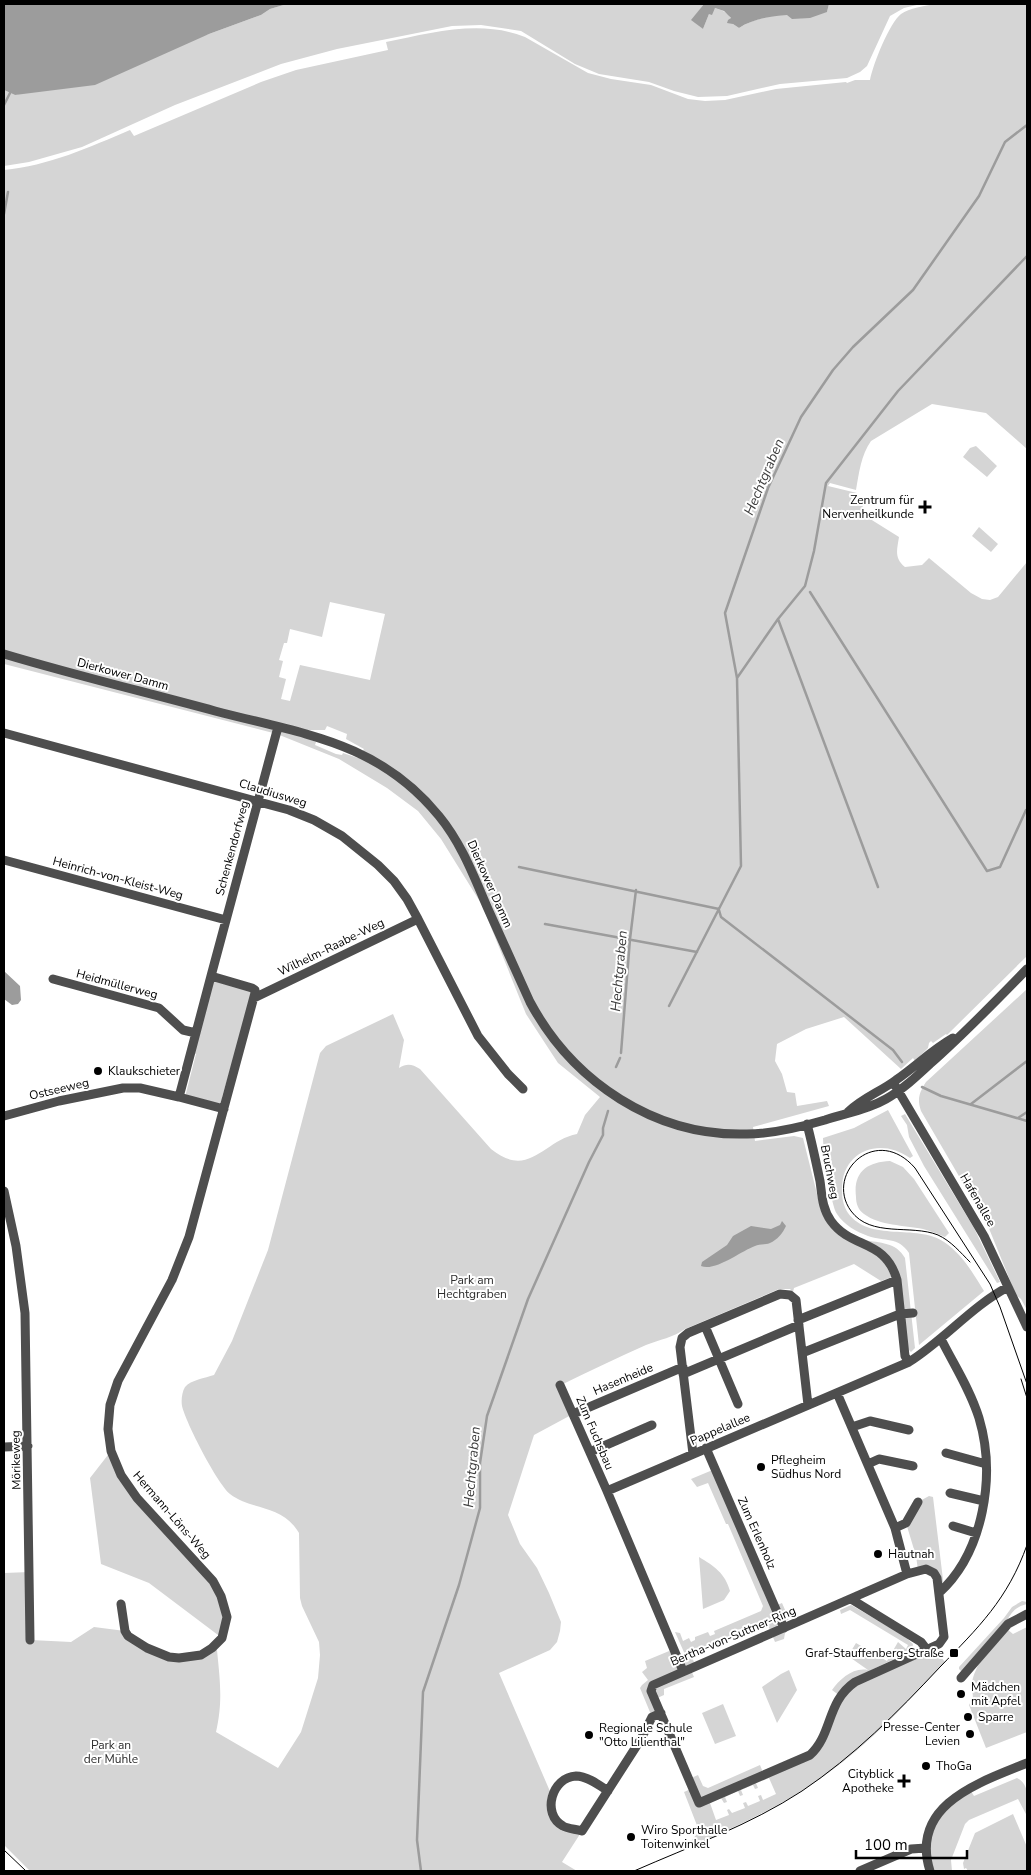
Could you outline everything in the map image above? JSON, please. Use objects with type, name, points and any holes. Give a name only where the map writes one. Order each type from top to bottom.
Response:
[{"type":"street","name":"Dierkower Damm","points":[[4,654],[324,738],[362,754],[403,780],[432,807],[462,850],[541,1024],[565,1053],[597,1083],[624,1103],[652,1117],[695,1130],[714,1133],[750,1134],[807,1124],[848,1112],[862,1110],[885,1100],[899,1091],[968,1028]]},
{"type":"street","name":"Schenkendorfweg","points":[[178,1097],[278,727]]},
{"type":"street","name":"Claudiusweg","points":[[4,733],[289,810],[314,820],[342,836],[378,865],[394,881],[407,899],[478,1036],[508,1074],[523,1089]]},
{"type":"street","name":"Heinrich-von-Kleist-Weg","points":[[4,860],[226,920]]},
{"type":"street","name":"Wilhelm-Raabe-Weg","points":[[254,998],[418,919]]},
{"type":"street","points":[[968,1028],[1027,969]]},
{"type":"street","points":[[211,976],[255,990],[224,1109]]},
{"type":"street","name":"Heidmüllerweg","points":[[53,979],[159,1008],[183,1030],[196,1033]]},
{"type":"street","name":"Dierkower Damm","points":[[848,1112],[859,1102],[893,1082],[931,1052],[968,1028]]},
{"type":"street","points":[[893,1082],[899,1091]]},
{"type":"street","name":"Ostseeweg","points":[[4,1116],[60,1101],[124,1088],[140,1088],[224,1109]]},
{"type":"street","name":"Hafenallee","points":[[899,1091],[984,1236],[1027,1327]]},
{"type":"street","name":"Hermann-Löns-Weg","points":[[121,1604],[125,1631],[128,1636],[147,1648],[169,1657],[179,1658],[201,1655],[222,1638],[227,1616],[221,1596],[213,1580],[137,1498],[121,1475],[111,1451],[108,1429],[110,1405],[118,1381],[161,1302],[183,1256],[224,1109]]},
{"type":"street","name":"Bruchweg","points":[[807,1124],[820,1181],[823,1204],[830,1219],[842,1233],[884,1255],[891,1263],[896,1280],[905,1356],[909,1362]]},
{"type":"street","name":"Mörikeweg","points":[[4,1191],[16,1246],[23,1293],[28,1446],[30,1640]]},
{"type":"street","points":[[798,1322],[896,1280]]},
{"type":"street","name":"Pappelallee","points":[[607,1490],[909,1362],[941,1339],[991,1297],[1008,1287]]},
{"type":"street","points":[[693,1454],[680,1347],[682,1338],[705,1326],[784,1293],[794,1297],[808,1405]]},
{"type":"street","points":[[802,1353],[900,1314],[914,1312]]},
{"type":"street","name":"Hasenheide","points":[[574,1414],[719,1358],[798,1322]]},
{"type":"street","points":[[705,1326],[738,1404]]},
{"type":"street","points":[[939,1593],[951,1582],[960,1568],[976,1533],[984,1502],[986,1464],[983,1434],[975,1405],[941,1339]]},
{"type":"street","name":"Zum Fuchsbau","points":[[560,1385],[607,1490]]},
{"type":"street","points":[[837,1393],[895,1528],[907,1574]]},
{"type":"street","points":[[852,1427],[870,1422],[909,1430]]},
{"type":"street","points":[[590,1452],[652,1425]]},
{"type":"street","points":[[4,1446],[28,1446]]},
{"type":"street","name":"Zum Erlenholz","points":[[706,1448],[784,1628]]},
{"type":"street","points":[[946,1453],[986,1464]]},
{"type":"street","points":[[868,1464],[879,1459],[913,1466]]},
{"type":"street","points":[[607,1490],[683,1671]]},
{"type":"street","points":[[950,1493],[984,1502]]},
{"type":"street","points":[[895,1528],[906,1523],[918,1502]]},
{"type":"street","points":[[953,1526],[976,1533]]},
{"type":"street","name":"Bertha-von-Suttner-Ring","points":[[926,1569],[930,1570],[937,1578],[944,1637],[939,1644],[855,1682],[848,1688],[833,1708],[819,1745],[810,1755],[699,1803],[651,1691],[653,1684],[784,1628],[907,1574],[926,1569]]},
{"type":"street","points":[[851,1599],[921,1642],[928,1650]]},
{"type":"street","points":[[960,1678],[1008,1624],[1027,1614]]},
{"type":"street","points":[[608,1791],[590,1780],[576,1776],[563,1780],[552,1796],[552,1814],[557,1822],[564,1826],[582,1831],[608,1791],[641,1739],[652,1717],[661,1713]]},
{"type":"street","points":[[930,1871],[926,1848],[933,1824],[948,1803],[970,1788],[1027,1763]]},
{"type":"street","points":[[862,1870],[911,1849],[926,1848]]},
{"type":"green space","points":[[287,4],[704,4],[692,20],[703,29],[709,14],[715,8],[727,13],[733,24],[739,28],[771,16],[827,12],[829,4],[921,4],[904,8],[890,16],[867,66],[860,72],[847,78],[780,84],[727,96],[698,97],[649,82],[599,74],[575,64],[521,31],[481,25],[452,26],[337,49],[281,64],[175,105],[82,147],[29,162],[4,166],[4,90],[15,95],[209,34]]},
{"type":"green space","points":[[935,4],[1027,4],[1027,449],[986,413],[932,404],[871,441],[859,471],[856,490],[830,483],[828,486],[857,493],[867,517],[899,537],[898,557],[905,567],[922,565],[929,558],[971,593],[982,599],[990,600],[998,597],[1027,562],[1027,956],[947,1035],[933,1043],[931,1041],[928,1048],[915,1061],[913,1058],[901,1069],[844,1017],[806,1029],[777,1044],[775,1061],[782,1074],[787,1092],[795,1093],[797,1106],[827,1101],[829,1106],[753,1127],[755,1141],[794,1136],[803,1138],[821,1210],[863,1247],[882,1259],[892,1277],[881,1281],[854,1264],[794,1288],[793,1292],[790,1289],[779,1289],[681,1332],[646,1345],[561,1385],[573,1414],[534,1435],[508,1515],[520,1544],[537,1568],[549,1593],[561,1622],[560,1631],[557,1642],[550,1650],[499,1673],[552,1796],[557,1822],[582,1831],[562,1862],[577,1871],[30,1871],[4,1845],[4,1573],[30,1572],[31,1640],[71,1642],[94,1627],[125,1631],[169,1657],[215,1648],[217,1650],[220,1691],[220,1710],[216,1732],[278,1768],[301,1732],[318,1678],[320,1655],[319,1642],[300,1598],[299,1533],[284,1517],[239,1499],[224,1488],[210,1466],[185,1414],[182,1406],[182,1396],[185,1387],[194,1381],[214,1375],[232,1341],[268,1250],[320,1053],[326,1046],[393,1014],[404,1040],[399,1068],[410,1065],[420,1069],[491,1149],[504,1158],[516,1161],[536,1155],[555,1143],[577,1134],[585,1115],[600,1097],[558,1063],[526,1014],[482,905],[441,839],[418,811],[387,788],[339,759],[277,734],[4,664],[4,170],[53,160],[130,130],[134,136],[261,82],[296,70],[388,50],[386,42],[456,29],[491,29],[525,37],[588,73],[611,79],[651,85],[688,99],[705,101],[725,100],[776,89],[870,80],[882,44],[897,18],[908,10]],"holes":[[[330,602],[385,614],[370,680],[300,665],[290,701],[281,699],[286,679],[279,677],[283,661],[279,660],[284,643],[287,643],[290,629],[322,637]],[[327,726],[347,734],[346,739],[364,749],[358,758],[343,753],[342,755],[336,754],[315,745],[316,742],[306,738],[309,730],[325,730]]]},
{"type":"green space","points":[[976,446],[997,466],[987,477],[963,457],[970,448]]},
{"type":"green space","points":[[979,527],[998,544],[991,552],[972,536]]},
{"type":"green space","points":[[214,981],[252,991],[222,1097],[224,1099],[222,1103],[216,1105],[185,1097],[196,1054],[194,1053]]},
{"type":"green space","points":[[1027,989],[1027,1310],[1021,1299],[1016,1295],[988,1226],[921,1111],[919,1099],[926,1082]]},
{"type":"green space","points":[[888,1110],[913,1156],[910,1158],[898,1151],[875,1148],[864,1151],[855,1157],[848,1166],[843,1178],[842,1197],[844,1206],[857,1222],[868,1228],[920,1234],[944,1242],[962,1258],[984,1291],[919,1345],[909,1253],[896,1242],[874,1238],[851,1228],[843,1222],[837,1214],[832,1200],[824,1154],[823,1138],[854,1128]]},
{"type":"green space","points":[[905,1114],[974,1228],[1000,1282],[997,1283],[924,1166],[909,1137],[907,1125],[901,1116]]},
{"type":"green space","points":[[890,1161],[903,1167],[914,1179],[949,1233],[945,1237],[923,1229],[877,1221],[860,1210],[856,1202],[856,1188],[859,1175],[868,1166]]},
{"type":"green space","points":[[864,1240],[892,1246],[905,1258],[915,1348],[911,1352],[908,1349],[899,1277]]},
{"type":"green space","points":[[111,1451],[121,1475],[213,1581],[227,1617],[222,1638],[149,1583],[101,1564],[90,1478]]},
{"type":"green space","points":[[715,1469],[775,1606],[782,1603],[789,1619],[785,1621],[779,1618],[785,1633],[784,1639],[775,1642],[767,1623],[707,1648],[692,1657],[695,1665],[690,1668],[694,1677],[664,1689],[664,1695],[655,1699],[661,1713],[652,1717],[640,1688],[648,1680],[642,1672],[647,1668],[645,1661],[674,1649],[679,1662],[687,1659],[675,1632],[680,1633],[683,1641],[689,1638],[691,1642],[695,1640],[695,1637],[708,1632],[710,1636],[715,1634],[714,1631],[761,1611],[763,1606],[728,1524],[726,1524],[708,1483],[697,1487],[691,1479]]},
{"type":"green space","points":[[929,1496],[933,1497],[944,1588],[937,1578],[918,1570],[916,1556],[906,1523],[918,1502]]},
{"type":"green space","points":[[699,1557],[718,1571],[725,1579],[730,1591],[724,1600],[703,1609]]},
{"type":"green space","points":[[1022,1601],[1027,1602],[1027,1604],[1014,1610],[1006,1622],[962,1672],[959,1667],[1012,1607]]},
{"type":"green space","points":[[851,1605],[903,1635],[913,1644],[912,1650],[869,1671],[911,1661],[936,1651],[945,1662],[884,1726],[858,1750],[827,1774],[791,1797],[754,1817],[697,1844],[696,1842],[690,1845],[689,1843],[698,1833],[698,1828],[684,1792],[693,1788],[689,1779],[698,1775],[703,1786],[708,1788],[760,1765],[764,1775],[810,1755],[840,1696],[832,1690],[843,1678],[852,1672],[868,1670],[848,1656],[856,1643],[887,1661],[898,1642],[906,1649],[908,1645],[850,1610],[841,1614],[840,1610]],"holes":[[[769,1778],[776,1794],[763,1800],[761,1795],[758,1796],[760,1801],[748,1806],[746,1802],[743,1803],[745,1808],[732,1813],[729,1809],[727,1810],[729,1815],[716,1820],[710,1803],[721,1798],[724,1803],[727,1802],[725,1797],[738,1791],[740,1796],[743,1795],[741,1790],[753,1785],[755,1789],[758,1788],[756,1783]]]},
{"type":"green space","points":[[1027,1627],[1027,1732],[986,1748],[969,1705],[973,1698],[972,1685],[974,1683],[972,1682],[974,1674],[986,1654],[1007,1629],[1013,1634]]},
{"type":"green space","points":[[789,1670],[797,1690],[777,1723],[762,1687]]},
{"type":"green space","points":[[723,1704],[736,1736],[715,1744],[702,1713]]},
{"type":"green space","points":[[1017,1778],[1026,1789],[1028,1800],[1027,1816],[1018,1799],[969,1820],[965,1824],[951,1860],[952,1871],[930,1871],[926,1856],[937,1817],[969,1788],[974,1796]]},
{"type":"green space","points":[[1013,1814],[1027,1847],[1027,1871],[968,1871],[966,1868],[964,1869],[963,1863],[975,1833]]},
{"type":"shaded area","points":[[4,4],[287,4],[209,34],[95,85],[15,95],[4,90]]},
{"type":"shaded area","points":[[704,4],[829,4],[827,12],[810,18],[792,19],[787,15],[775,16],[756,20],[739,28],[727,23],[731,18],[724,11],[715,8],[712,15],[709,14],[703,29],[691,20]]},
{"type":"shaded area","points":[[4,971],[20,986],[21,1000],[18,1004],[12,1005],[4,999]]},
{"type":"shaded area","points":[[782,1221],[786,1226],[780,1236],[773,1242],[755,1246],[721,1264],[707,1267],[701,1266],[702,1262],[727,1245],[733,1236],[751,1226],[771,1229],[780,1225]]},
{"type":"waterway","points":[[4,105],[10,93]]},
{"type":"waterway","name":"Hechtgraben","points":[[669,1006],[741,866],[737,678],[725,613],[768,488],[801,417],[833,370],[853,347],[913,290],[979,196],[1005,142],[1027,125]]},
{"type":"waterway","points":[[4,214],[8,192]]},
{"type":"waterway","points":[[737,678],[778,619],[805,586],[814,551],[826,483],[898,391],[1027,256]]},
{"type":"waterway","points":[[810,592],[987,871],[1000,867],[1026,810]]},
{"type":"waterway","points":[[778,619],[878,887]]},
{"type":"waterway","points":[[519,867],[719,909]]},
{"type":"waterway","name":"Hechtgraben","points":[[621,1053],[636,890]]},
{"type":"waterway","points":[[719,910],[721,917],[893,1050],[902,1062]]},
{"type":"waterway","points":[[545,924],[697,952]]},
{"type":"waterway","name":"Hechtgraben","points":[[616,1067],[620,1058]]},
{"type":"waterway","points":[[971,1104],[1027,1061]]},
{"type":"waterway","points":[[922,1087],[941,1096],[1027,1121]]},
{"type":"waterway","name":"Hechtgraben","points":[[421,1871],[417,1840],[423,1692],[459,1585],[480,1508],[480,1463],[487,1416],[528,1299],[589,1162],[603,1135],[608,1111]]},
{"type":"waterway","points":[[1018,1118],[1027,1112]]},
{"type":"tram line","points":[[970,1262],[943,1237],[938,1235],[916,1230],[880,1228],[869,1225],[859,1219],[851,1211],[844,1197],[844,1182],[849,1169],[858,1159],[870,1152],[885,1151],[900,1155],[915,1168],[990,1284],[1027,1384]]},
{"type":"tram line","points":[[1021,1379],[1027,1398]]},
{"type":"tram line","points":[[634,1871],[762,1814],[802,1791],[857,1749],[924,1684],[991,1612],[1011,1581],[1027,1545]]},
{"type":"tram line","points":[[4,1850],[26,1871]]},
{"type":"place","name":"Zentrum für Nervenheilkunde","points":[[925,507]]},
{"type":"place","name":"Klaukschieter","points":[[98,1071]]},
{"type":"place","name":"Pflegheim Südhus Nord","points":[[761,1467]]},
{"type":"place","name":"Hautnah","points":[[878,1554]]},
{"type":"place","name":"Graf-Stauffenberg-Straße","points":[[954,1653]]},
{"type":"place","name":"Mädchen mit Apfel","points":[[961,1694]]},
{"type":"place","name":"Sparre","points":[[968,1717]]},
{"type":"place","name":"Presse-Center Levien","points":[[970,1734]]},
{"type":"place","name":"Regionale Schule \"Otto Lilienthal\"","points":[[589,1735]]},
{"type":"place","name":"ThoGa","points":[[926,1766]]},
{"type":"place","name":"Cityblick Apotheke","points":[[904,1781]]},
{"type":"place","name":"Wiro Sporthalle Toitenwinkel","points":[[631,1837]]},
{"type":"park label","name":"Park am Hechtgraben","points":[[472,1287]]},
{"type":"park label","name":"Park an der Mühle","points":[[111,1752]]}]
